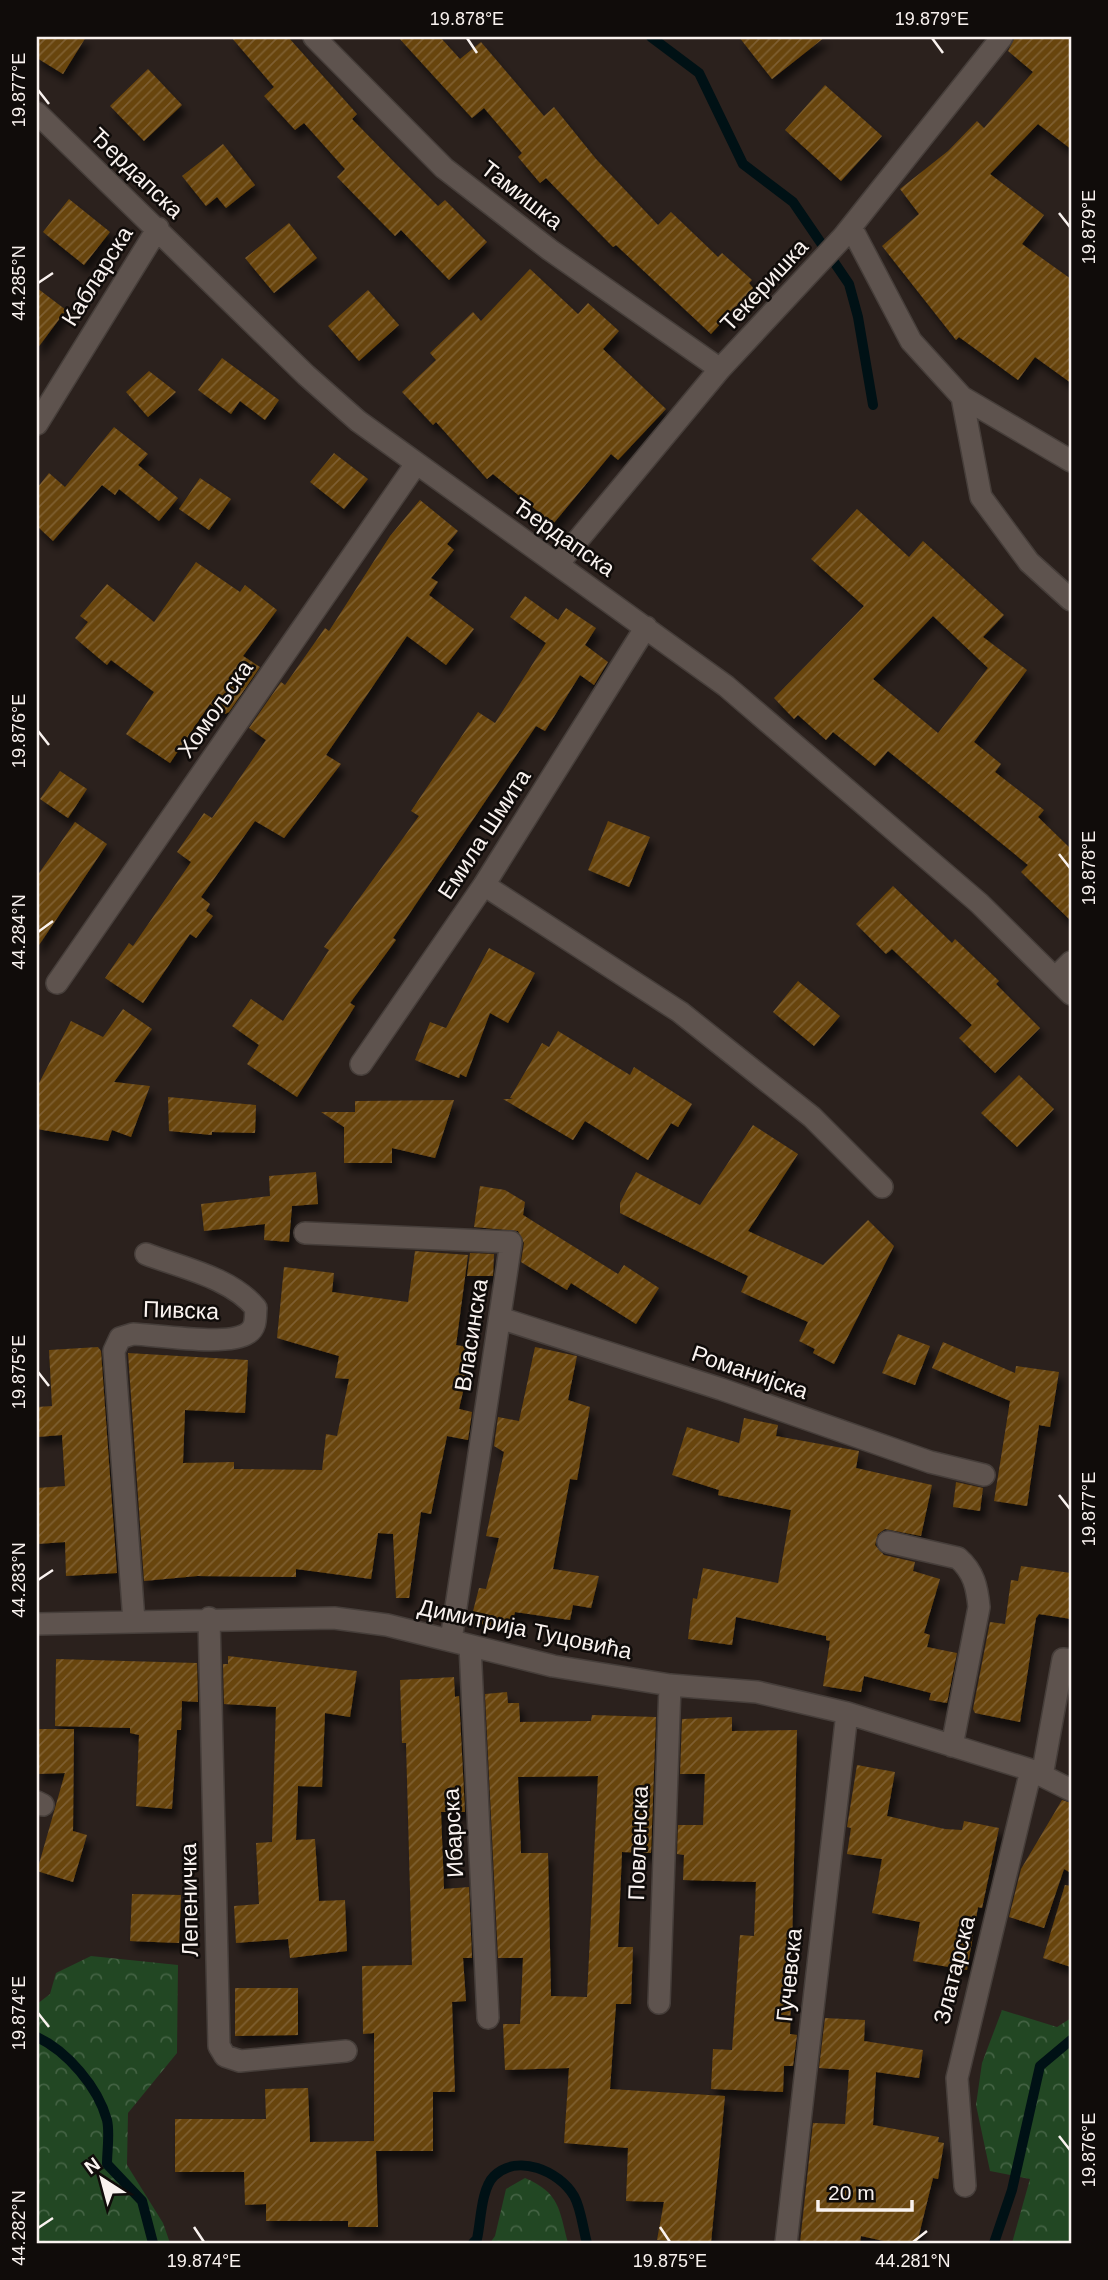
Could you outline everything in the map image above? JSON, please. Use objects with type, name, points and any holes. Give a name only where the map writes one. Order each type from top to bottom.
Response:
[{"type":"street","name":"Тамишка","points":[[314,37],[444,168],[551,250],[720,369]]},
{"type":"street","name":"Текеришка","points":[[558,564],[720,369],[812,274],[1002,37]]},
{"type":"street","name":"Ђердапска","points":[[37,113],[306,375],[358,421],[726,686],[979,903],[1071,994]]},
{"type":"street","name":"Кабларска","points":[[37,424],[158,228]]},
{"type":"street","points":[[847,232],[911,341],[962,397],[1071,461]]},
{"type":"street","points":[[962,397],[981,497],[1029,562],[1071,600]]},
{"type":"street","name":"Хомољска","points":[[57,983],[416,464]]},
{"type":"street","name":"Емила Шмита","points":[[360,1064],[484,886],[646,627]]},
{"type":"street","points":[[484,886],[680,1012],[813,1117],[882,1187]]},
{"type":"street","points":[[1055,978],[1071,962]]},
{"type":"street","name":"Власинска","points":[[305,1233],[512,1242],[500,1318],[461,1643]]},
{"type":"street","name":"Пивска","points":[[134,1621],[114,1351],[120,1338],[133,1334],[224,1339],[247,1334],[255,1325],[256,1308],[246,1296],[222,1283],[146,1254]]},
{"type":"street","name":"Романијска","points":[[500,1318],[721,1389],[930,1462],[984,1475]]},
{"type":"street","points":[[888,1542],[958,1558],[976,1585],[979,1607],[952,1746]]},
{"type":"street","name":"Димитрија Туцовића","points":[[37,1624],[209,1618],[334,1618],[461,1643],[553,1666],[670,1685],[757,1692],[847,1713],[1036,1773],[1071,1790]]},
{"type":"street","name":"Лепеничка","points":[[209,1618],[219,2046],[225,2056],[240,2061],[346,2051]]},
{"type":"street","name":"Ибарска","points":[[461,1643],[488,2018]]},
{"type":"street","name":"Златарска","points":[[965,2186],[957,2078],[1063,1659],[1071,1660]]},
{"type":"street","name":"Повленска","points":[[659,2003],[670,1685]]},
{"type":"street","name":"Гучевска","points":[[786,2243],[847,1713]]},
{"type":"green space","points":[[91,1956],[178,1965],[177,2053],[128,2113],[127,2165],[163,2223],[170,2243],[37,2243],[37,2004],[50,1994],[56,1973]]},
{"type":"green space","points":[[1002,2010],[1057,2027],[1071,2018],[1071,2243],[1012,2243],[1030,2179],[990,2171],[976,2105],[982,2063]]},
{"type":"green space","points":[[525,2178],[552,2196],[560,2211],[568,2243],[490,2243],[495,2236],[506,2189]]},
{"type":"building","points":[[37,37],[86,37],[63,74],[37,58]]},
{"type":"building","points":[[231,37],[288,37],[357,114],[352,119],[438,206],[445,200],[487,242],[449,280],[401,230],[395,236],[337,177],[345,169],[304,123],[295,130],[264,96],[274,87]]},
{"type":"building","points":[[398,37],[440,37],[460,59],[481,42],[544,116],[554,107],[596,159],[658,225],[671,212],[718,257],[722,253],[752,280],[749,283],[753,288],[711,334],[616,245],[613,247],[546,178],[540,183],[518,157],[522,153],[484,108],[472,118]]},
{"type":"building","points":[[739,37],[825,37],[772,79]]},
{"type":"building","points":[[1015,37],[1071,37],[1071,149],[1038,124],[990,174],[1044,215],[1022,244],[1071,279],[1071,383],[1035,357],[1018,380],[959,337],[956,340],[882,246],[919,214],[900,189],[948,151],[977,121],[984,128],[1033,72],[1008,51]]},
{"type":"building","points":[[148,69],[182,105],[144,141],[110,106]]},
{"type":"building","points":[[825,85],[882,136],[841,181],[785,130]]},
{"type":"building","points":[[223,144],[255,185],[226,208],[217,197],[206,206],[182,176]]},
{"type":"building","points":[[69,199],[110,232],[84,265],[43,232]]},
{"type":"building","points":[[289,223],[317,258],[274,293],[245,258]]},
{"type":"building","points":[[530,269],[578,314],[588,303],[619,331],[603,349],[666,409],[618,460],[611,454],[553,524],[493,474],[487,479],[436,422],[433,425],[402,392],[436,360],[430,353],[473,312],[481,321]]},
{"type":"building","points":[[37,288],[66,310],[37,349]]},
{"type":"building","points":[[368,290],[399,325],[359,361],[328,326]]},
{"type":"building","points":[[222,358],[279,400],[265,420],[240,401],[231,414],[198,390]]},
{"type":"building","points":[[149,371],[176,392],[148,417],[126,392]]},
{"type":"building","points":[[114,427],[148,454],[138,465],[178,498],[159,521],[119,489],[115,495],[102,485],[53,541],[37,526],[37,488],[49,473],[65,487]]},
{"type":"building","points":[[334,453],[368,479],[344,509],[310,482]]},
{"type":"building","points":[[200,478],[231,499],[209,530],[179,509]]},
{"type":"building","points":[[420,500],[458,531],[447,544],[454,550],[431,578],[438,582],[429,595],[474,629],[446,665],[407,636],[326,755],[341,764],[284,838],[255,821],[201,897],[210,904],[206,911],[213,916],[196,938],[190,934],[143,1003],[105,978],[129,943],[133,946],[191,862],[177,852],[204,813],[212,818],[266,740],[249,728],[281,682],[285,685],[325,628],[329,631],[390,536]]},
{"type":"building","points":[[857,509],[909,557],[923,541],[1004,615],[983,637],[1027,670],[974,742],[1001,764],[995,772],[1044,810],[1038,817],[1071,849],[1071,921],[1021,872],[1028,865],[888,751],[875,766],[833,732],[826,740],[798,715],[794,719],[774,698],[864,606],[811,559]],"holes":[[[933,616],[988,668],[938,733],[873,679]]]},
{"type":"building","points":[[196,562],[240,592],[245,585],[277,610],[243,656],[260,667],[229,712],[225,714],[210,704],[170,763],[126,734],[154,692],[111,660],[107,665],[75,638],[88,622],[80,616],[107,584],[154,622]]},
{"type":"building","points":[[525,596],[558,620],[566,608],[596,628],[585,645],[608,662],[594,685],[580,675],[545,731],[536,726],[393,938],[396,940],[350,1003],[355,1006],[297,1097],[247,1064],[259,1045],[232,1026],[251,999],[283,1021],[329,950],[324,947],[419,816],[411,811],[478,712],[495,723],[546,643],[510,617]]},
{"type":"building","points":[[60,771],[87,789],[68,818],[40,799]]},
{"type":"building","points":[[608,821],[650,837],[629,887],[588,870]]},
{"type":"building","points":[[75,822],[107,844],[37,948],[37,876]]},
{"type":"building","points":[[893,886],[952,943],[955,939],[999,981],[996,984],[1040,1028],[995,1073],[959,1038],[972,1025],[892,949],[886,954],[856,924]]},
{"type":"building","points":[[489,948],[535,973],[508,1023],[490,1013],[466,1077],[460,1074],[459,1078],[415,1060],[430,1022],[446,1028]]},
{"type":"building","points":[[798,981],[840,1016],[814,1046],[773,1012]]},
{"type":"building","points":[[123,1009],[152,1029],[114,1082],[150,1086],[131,1137],[112,1130],[108,1141],[37,1129],[37,1087],[71,1021],[103,1037]]},
{"type":"building","points":[[558,1031],[630,1075],[634,1067],[692,1104],[678,1127],[671,1123],[648,1160],[585,1121],[573,1140],[503,1099],[513,1099],[510,1098],[542,1043],[549,1047]]},
{"type":"building","points":[[1019,1075],[1054,1109],[1017,1147],[981,1113]]},
{"type":"building","points":[[168,1097],[256,1105],[255,1133],[212,1132],[212,1135],[169,1131]]},
{"type":"building","points":[[454,1100],[435,1158],[392,1148],[392,1163],[344,1163],[344,1127],[321,1112],[355,1112],[355,1101]]},
{"type":"building","points":[[753,1125],[798,1154],[748,1231],[823,1265],[868,1220],[894,1246],[834,1364],[813,1353],[815,1349],[799,1341],[808,1322],[741,1292],[748,1276],[620,1213],[620,1203],[636,1172],[700,1205]]},
{"type":"building","points":[[316,1172],[318,1204],[292,1206],[289,1242],[264,1240],[265,1224],[204,1231],[201,1204],[270,1196],[269,1176]]},
{"type":"building","points":[[480,1186],[505,1190],[525,1202],[523,1215],[618,1274],[624,1265],[659,1288],[636,1324],[571,1283],[567,1290],[521,1262],[524,1243],[518,1231],[474,1227]]},
{"type":"building","points":[[415,1251],[468,1255],[456,1345],[473,1348],[459,1409],[472,1412],[468,1440],[447,1436],[431,1514],[421,1512],[409,1598],[396,1598],[393,1534],[378,1533],[371,1579],[296,1569],[296,1577],[197,1576],[144,1581],[128,1353],[248,1360],[245,1413],[185,1410],[183,1463],[234,1462],[234,1469],[322,1470],[326,1434],[337,1436],[349,1379],[335,1378],[339,1356],[277,1338],[284,1267],[334,1273],[332,1292],[408,1302]]},
{"type":"building","points":[[470,1253],[494,1254],[493,1276],[467,1276]]},
{"type":"building","points":[[898,1334],[930,1346],[915,1385],[882,1373]]},
{"type":"building","points":[[943,1342],[1015,1373],[1016,1366],[1059,1372],[1050,1427],[1039,1425],[1027,1506],[994,1501],[1010,1401],[932,1368]]},
{"type":"building","points":[[98,1347],[101,1351],[117,1573],[66,1576],[65,1542],[37,1544],[37,1488],[65,1486],[62,1435],[37,1437],[37,1407],[52,1406],[49,1350]]},
{"type":"building","points":[[535,1347],[577,1356],[568,1400],[590,1407],[577,1480],[570,1479],[553,1569],[599,1576],[591,1608],[573,1605],[570,1620],[515,1612],[510,1631],[477,1623],[479,1616],[472,1615],[479,1588],[486,1589],[499,1538],[486,1536],[504,1452],[494,1446],[498,1417],[519,1421]]},
{"type":"building","points":[[744,1418],[778,1425],[776,1436],[859,1451],[856,1468],[932,1485],[921,1536],[885,1529],[878,1534],[875,1545],[884,1555],[915,1562],[913,1571],[940,1579],[924,1633],[930,1635],[927,1647],[957,1653],[947,1703],[929,1700],[931,1693],[864,1676],[861,1692],[823,1686],[830,1641],[826,1640],[826,1636],[736,1617],[732,1645],[688,1639],[693,1598],[697,1599],[703,1568],[778,1583],[791,1510],[718,1495],[719,1490],[672,1475],[687,1427],[739,1443]]},
{"type":"building","points":[[956,1482],[983,1488],[980,1511],[953,1507]]},
{"type":"building","points":[[1021,1566],[1071,1573],[1071,1619],[1039,1614],[1036,1618],[1020,1722],[975,1713],[973,1709],[990,1622],[1005,1624],[1011,1580],[1018,1581]]},
{"type":"building","points":[[228,1656],[357,1671],[350,1717],[325,1713],[322,1787],[298,1786],[296,1840],[315,1839],[319,1901],[345,1900],[347,1951],[290,1958],[288,1939],[236,1943],[234,1906],[259,1904],[256,1843],[272,1842],[276,1707],[224,1704],[223,1664],[228,1664]]},
{"type":"building","points":[[56,1659],[197,1663],[198,1702],[182,1701],[181,1730],[177,1730],[172,1809],[136,1806],[139,1735],[130,1733],[130,1728],[55,1726]]},
{"type":"building","points":[[454,1677],[455,1697],[459,1696],[465,1812],[441,1812],[444,1889],[469,1887],[472,1958],[463,1958],[466,2001],[452,2002],[455,2092],[433,2092],[433,2151],[376,2151],[378,2227],[348,2227],[348,2221],[266,2221],[266,2204],[245,2205],[244,2172],[175,2172],[175,2119],[266,2119],[265,2089],[308,2088],[310,2142],[374,2141],[374,2033],[363,2034],[362,1966],[412,1965],[406,1743],[402,1743],[400,1680]]},
{"type":"building","points":[[507,1692],[508,1703],[519,1703],[520,1722],[591,1721],[592,1715],[656,1717],[651,1853],[622,1852],[618,1947],[633,1947],[631,2004],[616,2004],[610,2089],[725,2096],[711,2243],[657,2240],[664,2202],[626,2201],[628,2148],[564,2143],[569,2068],[505,2070],[503,2024],[520,2024],[523,1958],[498,1958],[485,1694]],"holes":[[[598,1776],[587,1997],[551,1996],[548,1853],[521,1853],[518,1777]]]},
{"type":"building","points":[[732,1717],[732,1731],[797,1730],[790,2034],[797,2035],[793,2066],[784,2066],[783,2092],[711,2089],[713,2049],[732,2050],[740,1935],[754,1936],[756,1882],[683,1880],[684,1855],[677,1854],[678,1825],[703,1825],[705,1774],[680,1774],[682,1719]]},
{"type":"building","points":[[37,1729],[74,1729],[73,1831],[87,1835],[73,1882],[37,1871],[65,1773],[37,1774]]},
{"type":"building","points":[[857,1765],[895,1772],[887,1816],[945,1829],[962,1830],[964,1821],[999,1828],[982,1908],[978,1907],[967,1970],[913,1961],[920,1922],[872,1913],[882,1859],[847,1854],[851,1828],[847,1827]]},
{"type":"building","points":[[1062,1800],[1071,1803],[1071,1873],[1064,1869],[1044,1928],[1009,1917],[1021,1869]]},
{"type":"building","points":[[1065,1885],[1071,1886],[1071,1967],[1043,1958]]},
{"type":"building","points":[[132,1894],[181,1895],[179,1943],[130,1941]]},
{"type":"building","points":[[235,1988],[298,1988],[298,2035],[235,2036]]},
{"type":"building","points":[[825,2018],[865,2020],[864,2041],[923,2050],[919,2078],[876,2072],[873,2125],[939,2137],[938,2142],[944,2143],[938,2179],[933,2178],[917,2243],[893,2243],[861,2236],[860,2243],[800,2243],[813,2123],[845,2124],[849,2070],[819,2068]]},
{"type":"waterway","points":[[651,37],[699,73],[743,164],[793,202],[849,284],[858,317],[873,405]]},
{"type":"waterway","points":[[37,2037],[70,2061],[96,2095],[108,2125],[107,2164],[142,2201],[153,2243]]},
{"type":"waterway","points":[[994,2243],[1012,2190],[1040,2066],[1071,2040]]},
{"type":"waterway","points":[[473,2243],[477,2239],[486,2189],[494,2176],[515,2166],[537,2168],[559,2179],[567,2187],[578,2206],[587,2243]]}]
